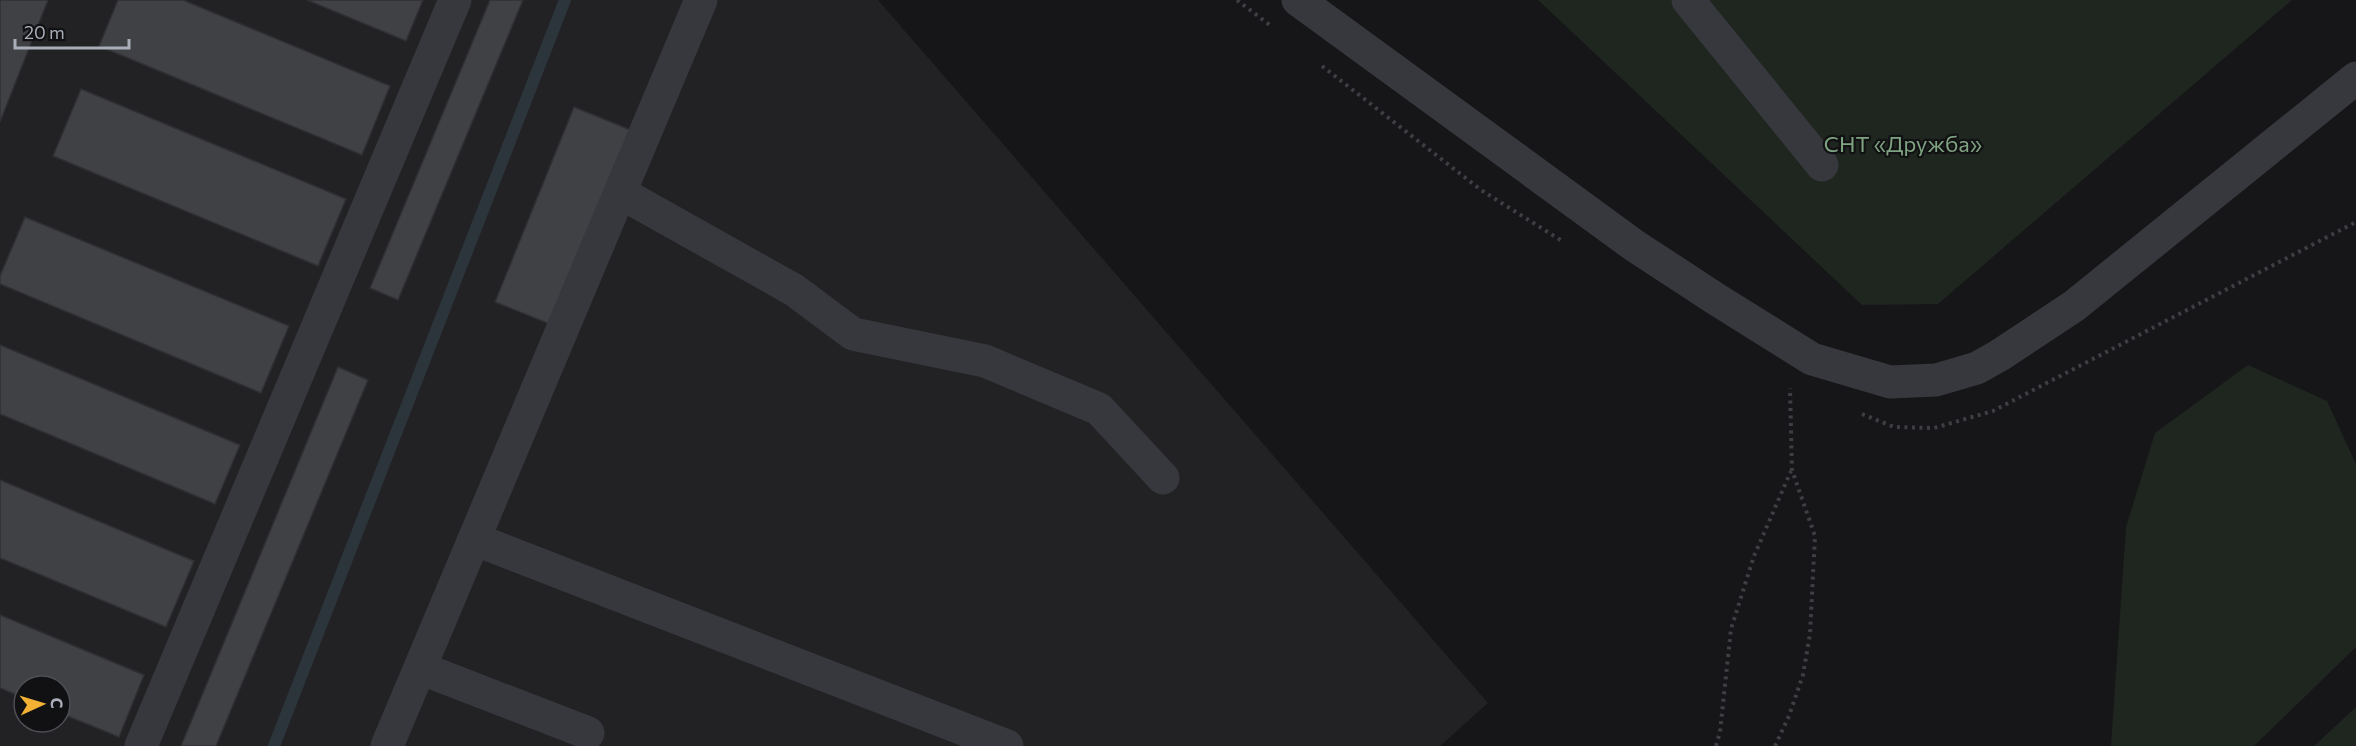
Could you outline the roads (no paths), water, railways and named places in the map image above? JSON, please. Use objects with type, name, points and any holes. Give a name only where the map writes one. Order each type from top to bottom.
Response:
[{"type":"lane","points":[[141,746],[455,0]]},
{"type":"lane","points":[[387,746],[701,0]]},
{"type":"lane","points":[[1298,0],[1635,246],[1698,287],[1812,359],[1890,382],[1936,380],[1977,368],[2000,355],[2074,306],[2356,78]]},
{"type":"lane","points":[[1688,0],[1822,165]]},
{"type":"lane","points":[[621,193],[794,290],[853,334],[985,362],[1099,409],[1163,478]]},
{"type":"lane","points":[[474,539],[1007,746]]},
{"type":"lane","points":[[420,668],[588,733]]},
{"type":"waterway","points":[[274,746],[565,0]]},
{"type":"park label","name":"СНТ «Дружба»","points":[[1903,144]]}]
